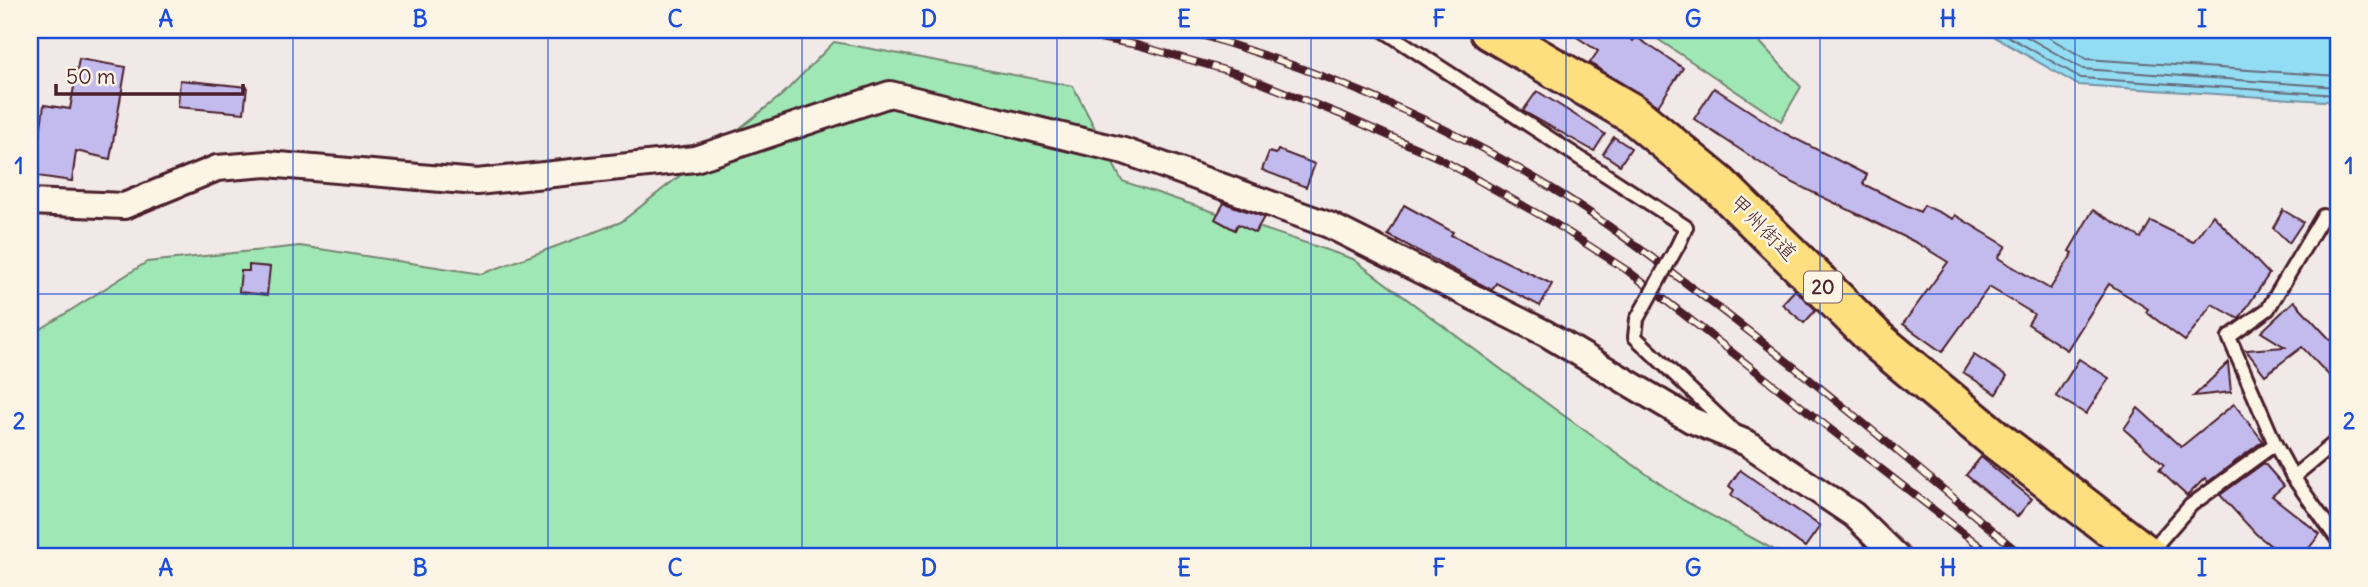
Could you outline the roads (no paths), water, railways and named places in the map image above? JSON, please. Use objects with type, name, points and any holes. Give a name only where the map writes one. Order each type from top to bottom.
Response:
[{"type":"highway","name":"甲州街道","points":[[1489,30],[1633,114],[1719,185],[1888,350],[1995,439],[2148,557]]},
{"type":"street","points":[[30,202],[124,206],[217,169],[267,164],[477,182],[695,159],[890,94],[1124,151],[1329,225],[1545,333],[1691,420],[1746,443],[1854,515],[1897,557]]},
{"type":"lane","points":[[1383,30],[1686,227],[1637,319],[1635,337],[1746,443]]},
{"type":"lane","points":[[2323,216],[2268,309],[2229,337],[2275,444],[2293,477],[2338,540]]},
{"type":"lane","points":[[2293,477],[2338,440]]},
{"type":"lane","points":[[2148,557],[2191,505],[2275,444]]},
{"type":"water","points":[[1983,30],[2338,30],[2338,102],[2078,85]]},
{"type":"railway","points":[[1056,30],[1137,45],[1239,74],[1439,158],[1554,223],[1628,271],[1994,557]]},
{"type":"railway","points":[[1184,30],[1284,62],[1381,100],[1476,145],[1566,197],[1642,250],[1756,337],[2024,557]]}]
